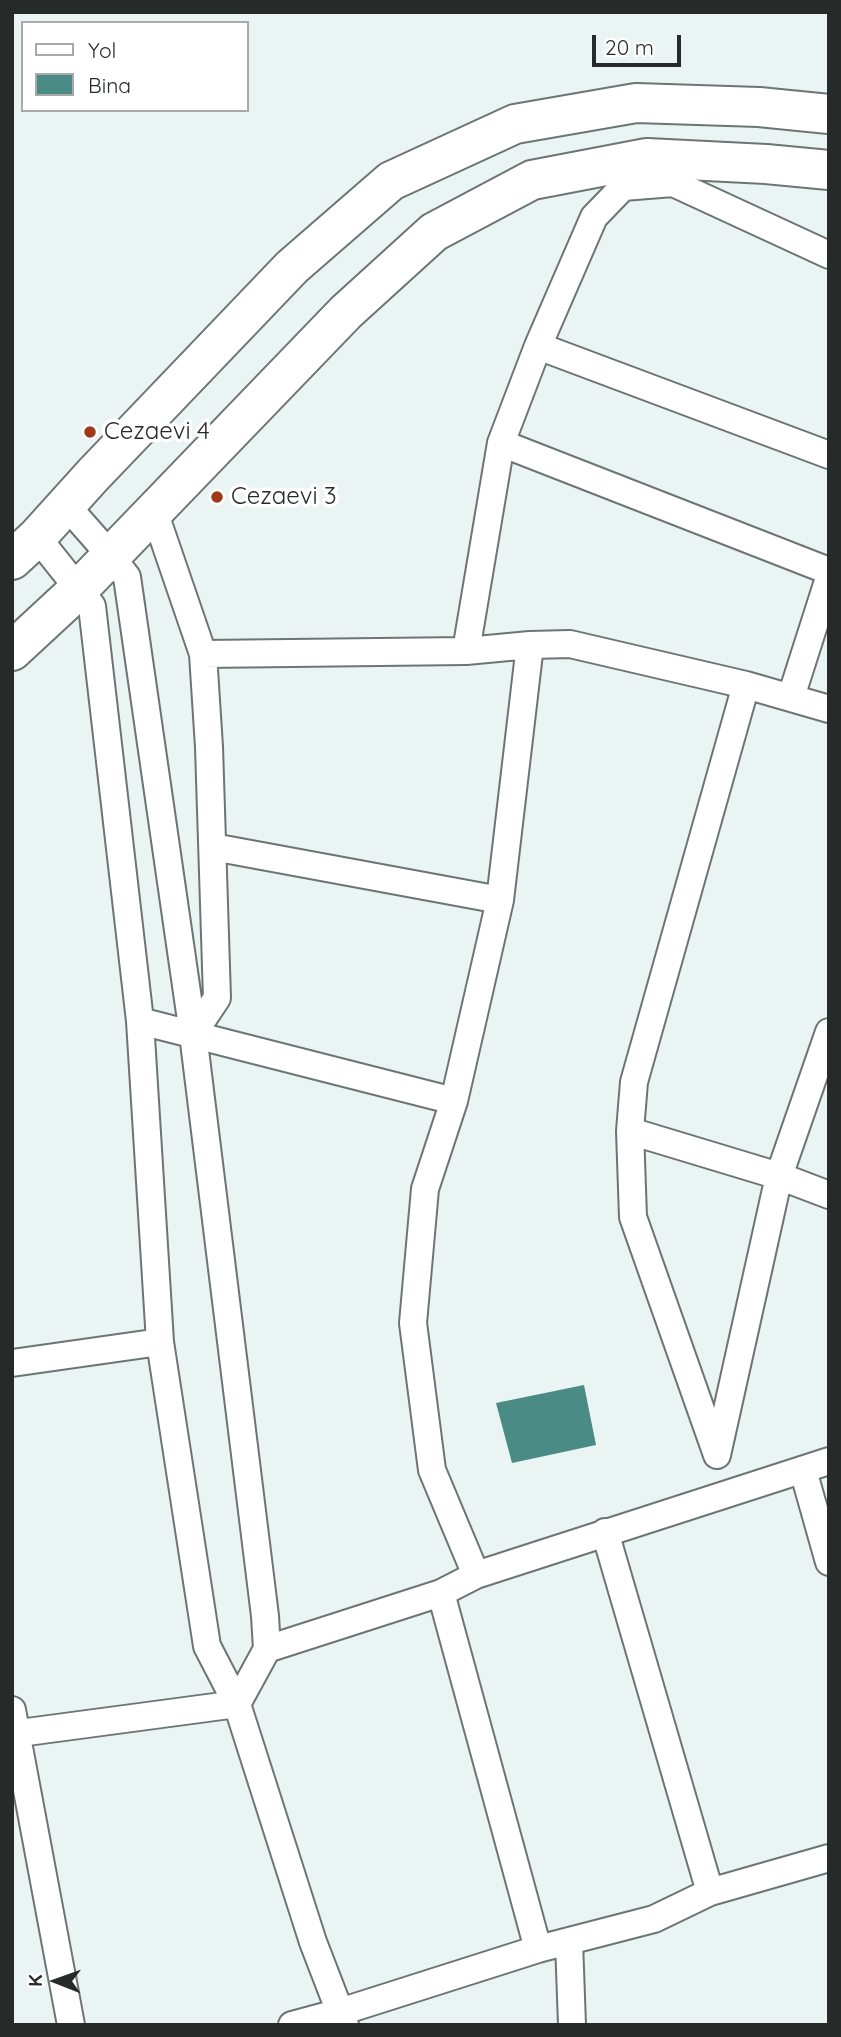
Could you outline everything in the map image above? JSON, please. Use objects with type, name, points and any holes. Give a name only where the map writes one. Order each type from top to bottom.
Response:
[{"type":"main road","points":[[25,549],[292,267],[391,181],[515,124],[636,103],[759,107],[829,114]]},
{"type":"main road","points":[[12,651],[79,589],[346,312],[434,232],[532,180],[646,158],[829,170]]},
{"type":"street","points":[[466,651],[501,443],[538,346],[594,217],[623,187],[673,183],[829,255]]},
{"type":"street","points":[[538,346],[829,455]]},
{"type":"street","points":[[501,443],[829,571]]},
{"type":"street","points":[[66,505],[127,577],[193,1034],[265,1616],[267,1649],[237,1704]]},
{"type":"street","points":[[154,511],[203,654],[213,847],[217,998],[193,1034]]},
{"type":"street","points":[[25,549],[79,589],[92,607],[140,1021],[160,1342],[207,1646],[237,1704],[313,1942],[342,2018]]},
{"type":"street","points":[[790,697],[829,578]]},
{"type":"street","points":[[203,654],[466,651],[570,644],[746,685],[829,709]]},
{"type":"street","points":[[476,1575],[432,1470],[413,1323],[425,1189],[454,1101],[500,900],[530,645]]},
{"type":"street","points":[[720,1494],[717,1455],[633,1217],[630,1131],[634,1082],[746,685]]},
{"type":"street","points":[[213,847],[500,900]]},
{"type":"street","points":[[140,1021],[454,1101]]},
{"type":"street","points":[[717,1455],[779,1176],[829,1032]]},
{"type":"street","points":[[630,1131],[779,1176],[829,1195]]},
{"type":"street","points":[[12,1363],[160,1342]]},
{"type":"street","points":[[267,1649],[441,1593],[476,1575],[829,1461]]},
{"type":"street","points":[[803,1470],[829,1562]]},
{"type":"street","points":[[605,1532],[710,1892]]},
{"type":"street","points":[[441,1593],[538,1950]]},
{"type":"street","points":[[71,2025],[13,1726],[237,1704]]},
{"type":"street","points":[[292,2025],[342,2018],[538,1950],[654,1919],[710,1892],[829,1858]]},
{"type":"street","points":[[569,1941],[572,2025]]},
{"type":"building","points":[[584,1385],[596,1445],[512,1463],[496,1403]]},
{"type":"place","name":"Cezaevi 4","points":[[90,432]]},
{"type":"place","name":"Cezaevi 3","points":[[217,497]]}]
